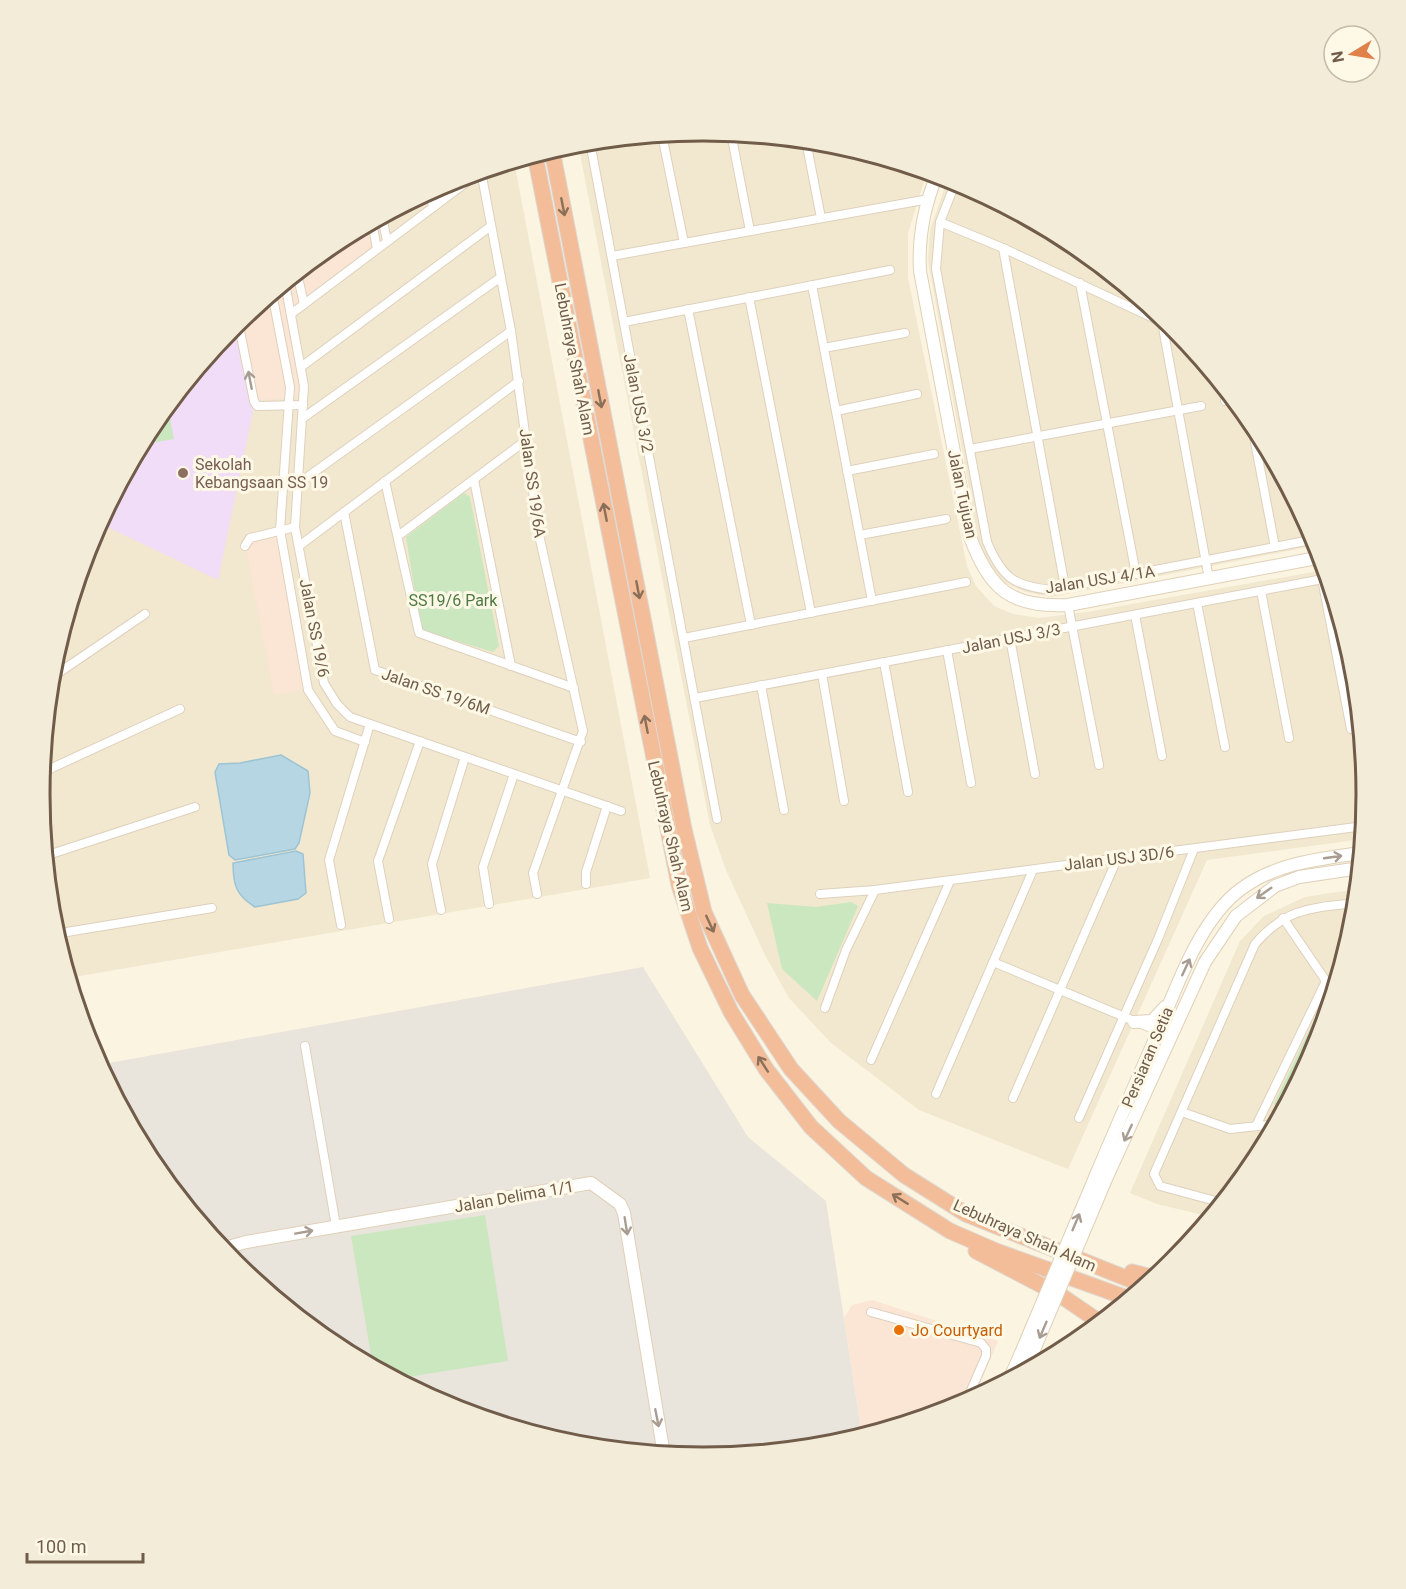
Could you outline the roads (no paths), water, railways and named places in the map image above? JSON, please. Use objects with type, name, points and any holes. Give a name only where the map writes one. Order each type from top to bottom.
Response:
[{"type":"highway","name":"Lebuhraya Shah Alam","points":[[554,159],[684,829],[704,912],[742,995],[791,1069],[839,1120],[904,1175],[966,1214],[1138,1283]]},
{"type":"highway","name":"Lebuhraya Shah Alam","points":[[536,162],[664,819],[679,885],[700,948],[731,1012],[766,1069],[811,1127],[866,1178],[950,1231],[996,1251],[1122,1296]]},
{"type":"highway","points":[[950,1231],[982,1256],[1060,1295],[1094,1318]]},
{"type":"highway","points":[[1079,1260],[1145,1275]]},
{"type":"street","points":[[663,142],[684,243]]},
{"type":"street","points":[[733,142],[750,231]]},
{"type":"street","points":[[808,150],[821,218]]},
{"type":"street","name":"Jalan USJ 3/2","points":[[592,151],[695,698]]},
{"type":"street","name":"Jalan SS 19/6A","points":[[482,180],[511,331],[541,544],[584,731],[533,873],[537,894]]},
{"type":"street","name":"Jalan Tujuan","points":[[934,184],[919,243],[920,271],[970,537],[982,567],[998,588],[1019,599],[1038,605],[1068,605],[1313,559]]},
{"type":"street","points":[[291,314],[456,190]]},
{"type":"street","name":"Jalan USJ 4/1A","points":[[952,191],[940,222],[936,269],[987,542],[997,565],[1010,579],[1027,588],[1051,590],[1306,541]]},
{"type":"street","points":[[612,256],[929,199]]},
{"type":"street","points":[[432,200],[433,207]]},
{"type":"street","points":[[940,222],[1143,312]]},
{"type":"street","points":[[384,225],[387,241]]},
{"type":"street","points":[[301,367],[491,226]]},
{"type":"street","points":[[374,230],[377,249]]},
{"type":"street","points":[[1003,248],[1065,587]]},
{"type":"street","points":[[624,322],[890,270]]},
{"type":"street","points":[[303,418],[501,277]]},
{"type":"street","points":[[299,281],[304,304]]},
{"type":"street","points":[[1080,283],[1136,574]]},
{"type":"street","points":[[812,285],[872,601]]},
{"type":"street","name":"Jalan SS 19/6","points":[[287,291],[301,367],[303,405],[296,527],[324,683],[337,704],[350,717],[621,811]]},
{"type":"street","points":[[749,297],[812,613]]},
{"type":"street","points":[[274,302],[290,387],[280,530],[308,690],[335,731],[365,742]]},
{"type":"street","points":[[688,309],[751,625]]},
{"type":"street","points":[[299,483],[511,331]]},
{"type":"street","points":[[240,333],[254,401],[257,406],[303,405]]},
{"type":"street","points":[[824,348],[905,333]]},
{"type":"street","points":[[1168,335],[1178,410],[1209,579]]},
{"type":"street","points":[[299,546],[519,381]]},
{"type":"street","points":[[836,411],[917,394]]},
{"type":"street","points":[[970,449],[1201,406]]},
{"type":"street","points":[[399,536],[525,441]]},
{"type":"street","points":[[1256,447],[1275,547]]},
{"type":"street","points":[[847,471],[934,454]]},
{"type":"street","points":[[474,480],[512,666]]},
{"type":"street","points":[[385,481],[399,536],[418,633],[574,688]]},
{"type":"street","name":"Jalan SS 19/6M","points":[[344,512],[375,670],[581,742]]},
{"type":"street","points":[[860,535],[946,519]]},
{"type":"street","points":[[245,546],[250,538],[296,527]]},
{"type":"street","name":"Jalan USJ 3/3","points":[[695,698],[1320,580]]},
{"type":"street","points":[[684,638],[966,582]]},
{"type":"street","points":[[1261,591],[1289,738]]},
{"type":"street","points":[[1197,603],[1225,747]]},
{"type":"street","points":[[1068,605],[1099,765]]},
{"type":"street","points":[[61,671],[145,614]]},
{"type":"street","points":[[1135,615],[1162,756]]},
{"type":"street","points":[[1331,616],[1351,729]]},
{"type":"street","points":[[1010,638],[1035,774]]},
{"type":"street","points":[[947,650],[971,783]]},
{"type":"street","points":[[884,662],[908,792]]},
{"type":"street","points":[[822,674],[844,801]]},
{"type":"street","points":[[761,685],[784,810]]},
{"type":"street","points":[[695,698],[717,819]]},
{"type":"street","points":[[51,769],[180,709]]},
{"type":"street","points":[[341,925],[329,860],[370,724]]},
{"type":"street","points":[[389,919],[378,861],[420,741]]},
{"type":"street","points":[[441,910],[432,864],[465,757]]},
{"type":"street","points":[[489,904],[483,867],[514,774]]},
{"type":"street","points":[[586,884],[586,872],[607,806]]},
{"type":"street","points":[[53,854],[195,807]]},
{"type":"street","name":"Jalan USJ 3D/6","points":[[820,894],[875,890],[1355,827]]},
{"type":"street","points":[[1079,1118],[1129,1020],[1194,849]]},
{"type":"street","name":"Persiaran Setia","points":[[1026,1355],[1101,1177],[1157,1032],[1195,948],[1213,918],[1239,890],[1265,874],[1292,864],[1353,855]]},
{"type":"street","points":[[1013,1098],[1117,859]]},
{"type":"street","name":"Persiaran Setia","points":[[1101,1177],[1161,1064],[1170,1036],[1205,962],[1236,916],[1275,886],[1299,877],[1352,869]]},
{"type":"street","points":[[936,1094],[1033,870]]},
{"type":"street","points":[[871,1060],[950,880]]},
{"type":"street","points":[[825,1008],[846,950],[875,890]]},
{"type":"street","points":[[1214,1201],[1160,1186],[1154,1174],[1255,944],[1272,925],[1283,918],[1308,908],[1347,904]]},
{"type":"street","points":[[64,932],[212,908]]},
{"type":"street","points":[[1283,918],[1326,981]]},
{"type":"street","points":[[993,962],[1170,1036]]},
{"type":"street","points":[[1256,1126],[1326,981]]},
{"type":"street","points":[[1129,1020],[1152,1021],[1173,996]]},
{"type":"street","points":[[1129,1020],[1146,1034],[1146,1059]]},
{"type":"street","points":[[305,1046],[336,1226]]},
{"type":"street","points":[[1182,1112],[1230,1129],[1267,1125]]},
{"type":"street","name":"Jalan Delima 1/1","points":[[231,1246],[591,1183],[620,1204],[624,1213],[663,1447]]},
{"type":"street","points":[[871,1312],[981,1343],[986,1349],[986,1356],[971,1390]]},
{"type":"street","points":[[1026,1355],[1026,1362]]},
{"type":"street","points":[[1018,1367],[1026,1355]]},
{"type":"water","points":[[281,755],[308,771],[310,793],[299,843],[295,849],[235,860],[229,855],[215,772],[219,764],[240,763]]},
{"type":"water","points":[[296,851],[303,854],[306,893],[298,899],[255,907],[240,894],[235,883],[233,863]]},
{"type":"place","name":"Sekolah Kebangsaan SS 19","points":[[183,473]]},
{"type":"place","name":"Jo Courtyard","points":[[899,1330]]},
{"type":"park label","name":"SS19/6 Park","points":[[453,600]]}]
